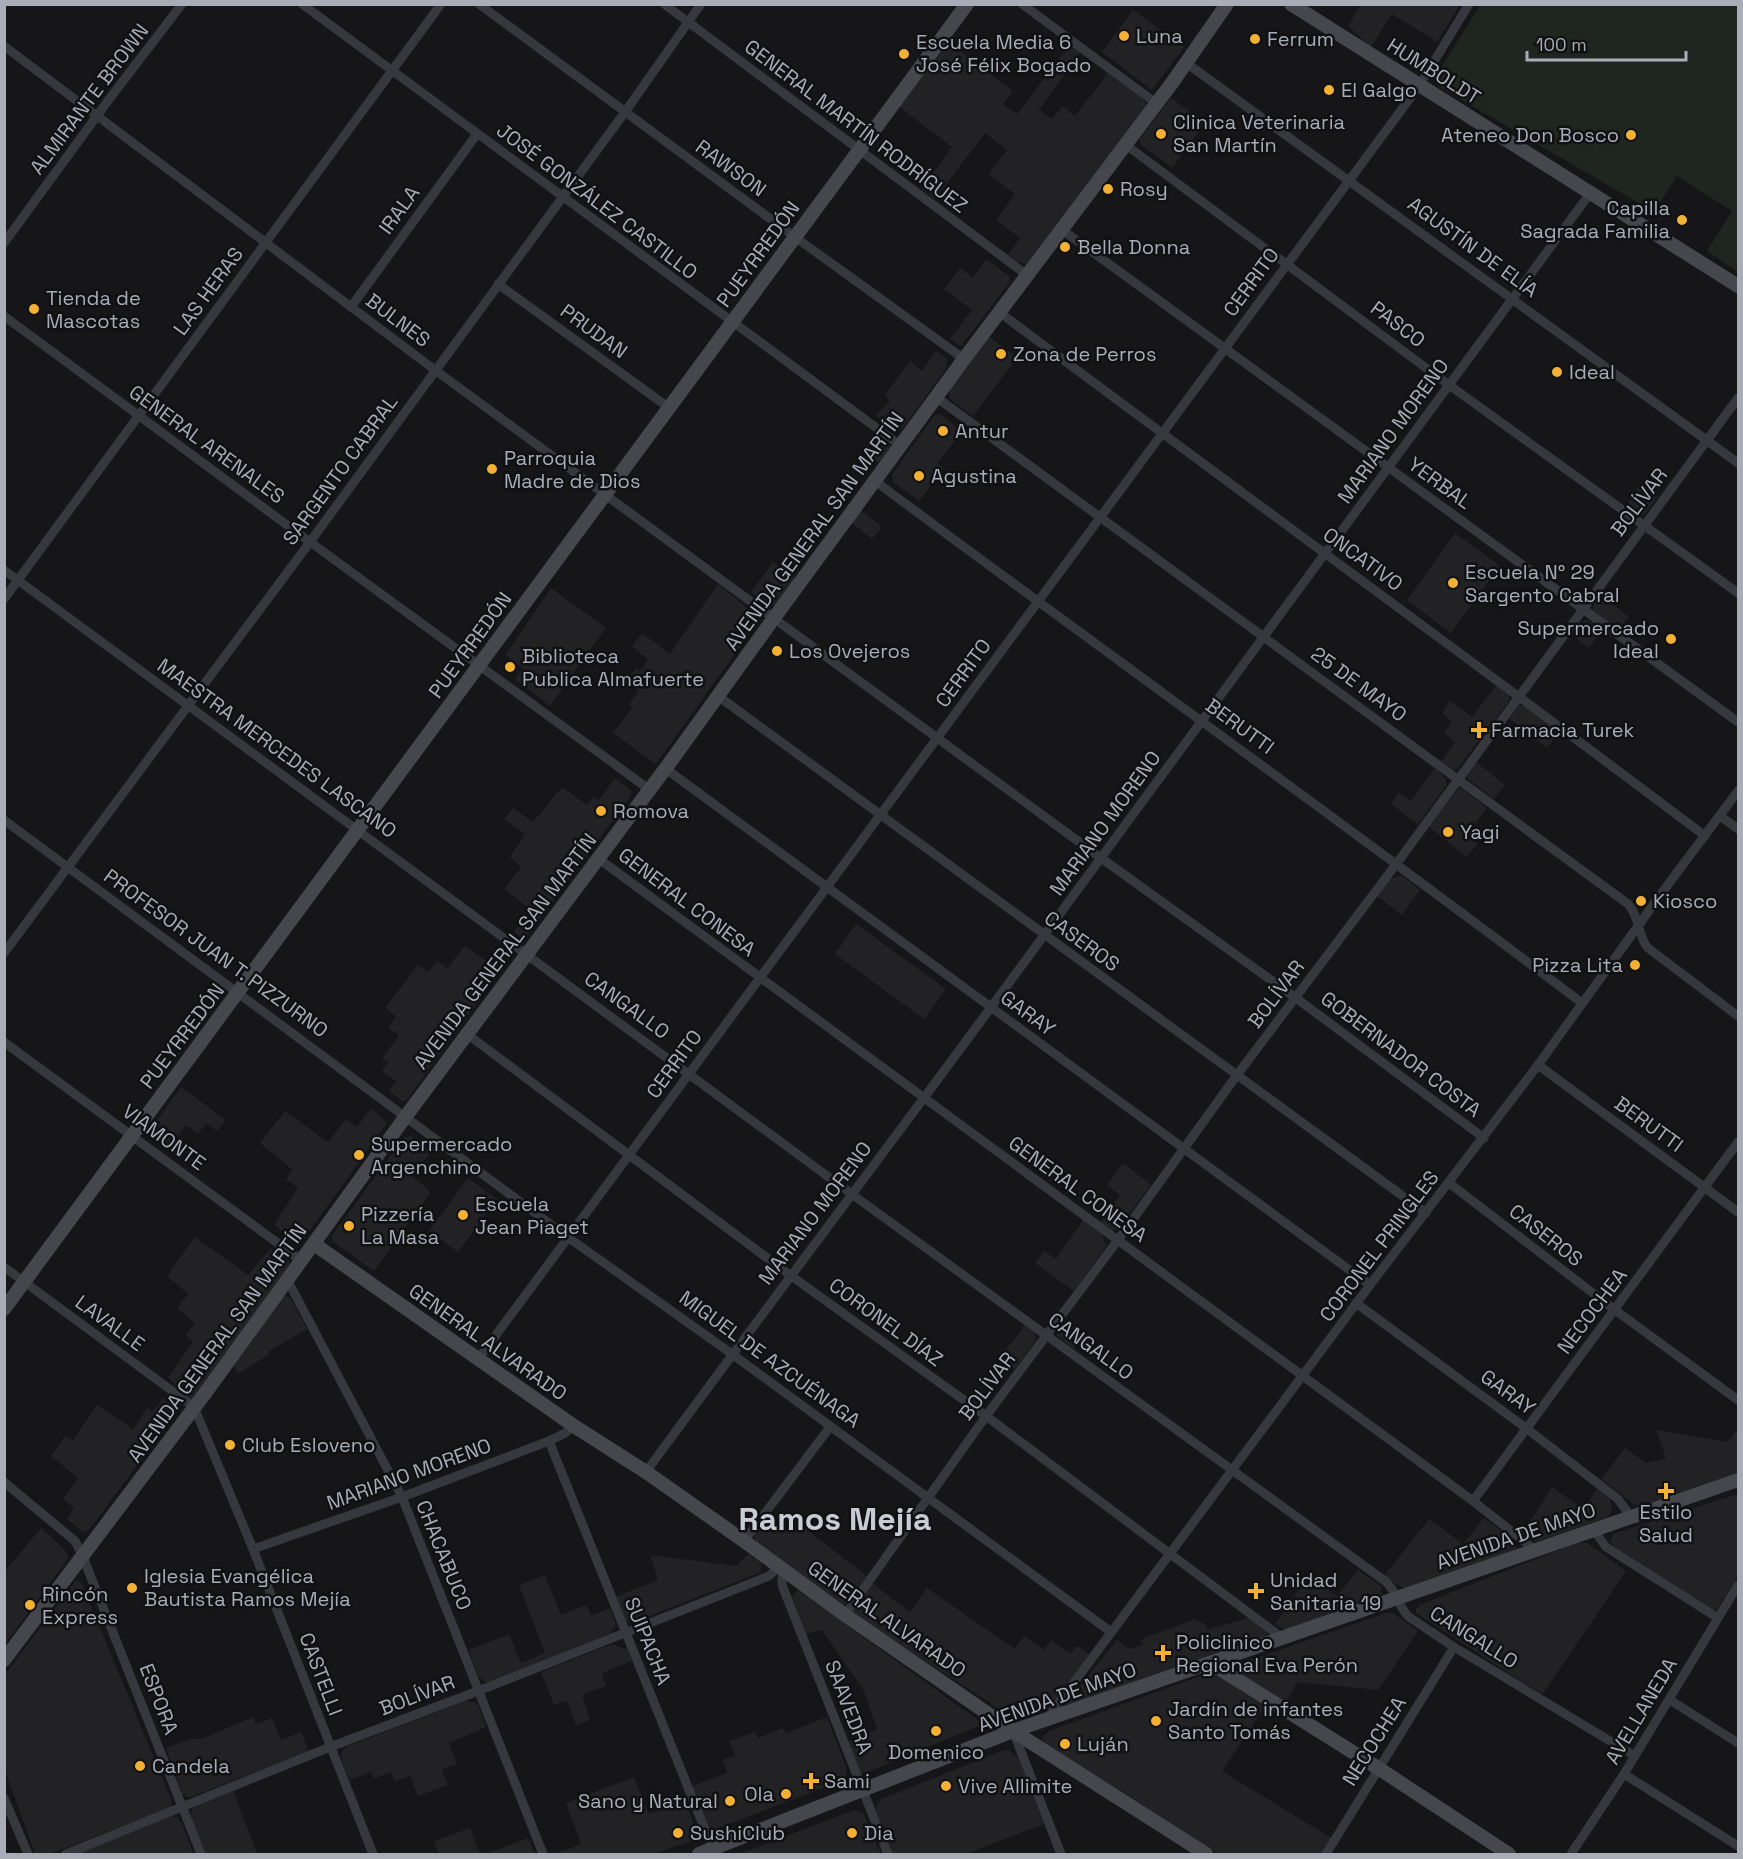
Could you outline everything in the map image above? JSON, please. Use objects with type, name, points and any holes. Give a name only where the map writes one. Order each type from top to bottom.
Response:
[{"type":"street","name":"ALMIRANTE BROWN","points":[[4,243],[182,4]]},
{"type":"street","name":"JOSÉ GONZÁLEZ CASTILLO","points":[[302,4],[901,446]]},
{"type":"street","name":"LAS HERAS","points":[[4,599],[441,4]]},
{"type":"street","name":"RAWSON","points":[[479,4],[964,359]]},
{"type":"street","name":"GENERAL MARTÍN RODRÍGUEZ","points":[[664,4],[1027,275]]},
{"type":"street","name":"SARGENTO CABRAL","points":[[4,953],[310,542],[625,112],[701,4]]},
{"type":"street","name":"PUEYRREDÓN","points":[[4,1309],[967,4]]},
{"type":"street","points":[[1022,4],[1156,103]]},
{"type":"street","name":"AVENIDA GENERAL SAN MARTÍN","points":[[4,1660],[288,1281],[406,1116],[666,769],[936,397],[1126,145],[1227,4]]},
{"type":"street","name":"HUMBOLDT","points":[[1292,4],[1738,286]]},
{"type":"street","name":"CERRITO","points":[[479,1358],[1419,86],[1469,4]]},
{"type":"street","name":"BULNES","points":[[4,46],[435,370],[774,618]]},
{"type":"street","name":"AGUSTÍN DE ELÍA","points":[[1185,62],[1738,463]]},
{"type":"street","name":"IRALA","points":[[351,307],[477,134]]},
{"type":"street","name":"PASCO","points":[[1126,145],[1449,385],[1738,594]]},
{"type":"street","name":"MARIANO MORENO","points":[[646,1473],[790,1275],[853,1194],[1203,721],[1591,192]]},
{"type":"street","name":"YERBAL","points":[[1061,229],[1738,722]]},
{"type":"street","name":"PRUDAN","points":[[498,284],[668,407]]},
{"type":"street","name":"ONCATIVO","points":[[999,312],[1161,434],[1520,696],[1705,836]]},
{"type":"street","name":"GENERAL ARENALES","points":[[4,316],[650,790]]},
{"type":"street","name":"25 DE MAYO","points":[[936,397],[1628,904],[1636,916],[1640,936],[1647,948],[1738,1016]]},
{"type":"street","name":"BOLÍVAR","points":[[845,1615],[986,1416],[1738,398]]},
{"type":"street","name":"BERUTTI","points":[[875,481],[1396,863],[1582,1003]]},
{"type":"street","name":"MAESTRA MERCEDES LASCANO","points":[[4,570],[528,954]]},
{"type":"street","name":"GOBERNADOR COSTA","points":[[774,618],[1296,998],[1484,1138]]},
{"type":"street","name":"CASEROS","points":[[718,696],[1426,1213]]},
{"type":"street","name":"GARAY","points":[[666,769],[1370,1285]]},
{"type":"street","name":"CORONEL PRINGLES","points":[[1046,1721],[1233,1472],[1356,1303],[1484,1138],[1738,791]]},
{"type":"street","points":[[1720,816],[1738,829]]},
{"type":"street","name":"PROFESOR JUAN T. PIZZURNO","points":[[4,820],[406,1116]]},
{"type":"street","name":"GENERAL CONESA","points":[[599,859],[1473,1501],[1535,1550]]},
{"type":"street","name":"CANGALLO","points":[[528,954],[1392,1587],[1403,1611],[1409,1617],[1454,1647],[1635,1756]]},
{"type":"street","name":"CORONEL DÍAZ","points":[[468,1034],[790,1275],[986,1416],[1284,1639]]},
{"type":"street","name":"VIAMONTE","points":[[4,1042],[302,1261]]},
{"type":"street","name":"BERUTTI","points":[[1538,1065],[1738,1212]]},
{"type":"street","name":"MIGUEL DE AZCUÉNAGA","points":[[406,1116],[569,1238],[732,1354],[1112,1632]]},
{"type":"street","name":"NECOCHEA","points":[[1473,1501],[1738,1142]]},
{"type":"street","name":"CASEROS","points":[[1449,1183],[1615,1310],[1738,1400]]},
{"type":"street","name":"GENERAL ALVARADO","points":[[314,1244],[574,1426],[744,1541],[845,1615],[1013,1731],[1206,1854]]},
{"type":"street","name":"LAVALLE","points":[[4,1268],[194,1407]]},
{"type":"street","name":"CHACABUCO","points":[[288,1281],[402,1497],[543,1854]]},
{"type":"street","name":"GARAY","points":[[1356,1303],[1618,1499],[1631,1517]]},
{"type":"street","name":"CASTELLI","points":[[194,1407],[374,1854]]},
{"type":"street","name":"MARIANO MORENO","points":[[253,1549],[402,1497],[549,1441],[574,1426]]},
{"type":"street","points":[[744,1541],[830,1427]]},
{"type":"street","name":"SUIPACHA","points":[[549,1441],[709,1853]]},
{"type":"street","name":"AVENIDA DE MAYO","points":[[709,1853],[1013,1731],[1738,1480]]},
{"type":"street","name":"ESPORA","points":[[4,1482],[75,1541],[201,1854]]},
{"type":"street","points":[[1594,1530],[1606,1547],[1718,1618]]},
{"type":"street","name":"BOLÍVAR","points":[[66,1854],[330,1747],[783,1570]]},
{"type":"street","name":"SAAVEDRA","points":[[783,1570],[782,1585],[888,1854]]},
{"type":"street","name":"AVELLANEDA","points":[[1571,1854],[1670,1700],[1738,1585]]},
{"type":"street","name":"NECOCHEA","points":[[1326,1854],[1454,1647]]},
{"type":"street","points":[[1212,1664],[1378,1768],[1509,1854]]},
{"type":"street","points":[[1670,1700],[1738,1743]]},
{"type":"street","points":[[1013,1731],[1061,1854]]},
{"type":"street","points":[[1624,1774],[1738,1846]]},
{"type":"street","points":[[4,1798],[28,1854]]},
{"type":"shaded area","name":"Ateneo Don Bosco","points":[[1481,4],[1738,5],[1738,272],[1707,251],[1732,211],[1677,176],[1654,212],[1438,86],[1436,76]]},
{"type":"shaded area","points":[[1361,5],[1460,5],[1437,42],[1392,14],[1371,47],[1348,26]]},
{"type":"shaded area","points":[[1133,10],[1184,47],[1152,90],[1102,52]]},
{"type":"shaded area","points":[[946,40],[1013,91],[1003,104],[1017,114],[1070,44],[1081,52],[1039,110],[1052,119],[1062,106],[1075,116],[1108,73],[1142,98],[1146,104],[1146,110],[1034,260],[1027,264],[1018,262],[1008,255],[1020,238],[996,220],[1015,194],[989,174],[1007,150],[985,133],[935,199],[921,189],[952,147],[897,105]]},
{"type":"shaded area","points":[[1171,98],[1205,123],[1172,168],[1140,144],[1139,140]]},
{"type":"shaded area","points":[[986,259],[1010,277],[1010,282],[962,345],[959,345],[950,339],[972,310],[944,289],[960,268],[973,277]]},
{"type":"shaded area","points":[[989,336],[1017,358],[973,416],[950,399],[950,388]]},
{"type":"shaded area","points":[[936,351],[946,358],[947,367],[902,429],[897,431],[876,416],[890,401],[885,395],[910,361],[922,371]]},
{"type":"shaded area","points":[[940,414],[962,432],[937,463],[944,468],[919,501],[893,482],[892,475],[934,416]]},
{"type":"shaded area","points":[[876,433],[893,448],[883,466],[863,451]]},
{"type":"shaded area","points":[[1641,484],[1658,497],[1643,516],[1627,505]]},
{"type":"shaded area","points":[[860,509],[882,527],[872,539],[850,522]]},
{"type":"shaded area","name":"Escuela N° 29 Sargento Cabral","points":[[1455,533],[1500,566],[1451,633],[1407,600]]},
{"type":"shaded area","points":[[773,562],[797,579],[774,607],[751,592]]},
{"type":"shaded area","points":[[718,584],[759,620],[656,764],[613,733],[633,707],[629,704],[639,691],[626,681],[636,668],[640,671],[648,660],[632,646],[642,633],[670,654]]},
{"type":"shaded area","points":[[551,588],[606,628],[550,706],[515,679],[523,668],[505,655]]},
{"type":"shaded area","points":[[1600,594],[1629,617],[1618,631],[1593,610],[1594,603]]},
{"type":"shaded area","points":[[1587,620],[1602,630],[1589,648],[1570,633],[1577,623]]},
{"type":"shaded area","points":[[1498,683],[1509,693],[1509,701],[1457,769],[1452,770],[1441,762],[1455,742],[1444,733],[1452,722],[1442,713],[1450,701],[1472,717]]},
{"type":"shaded area","points":[[1518,705],[1528,707],[1560,731],[1547,748],[1508,718]]},
{"type":"shaded area","points":[[1476,762],[1505,785],[1494,799],[1467,778],[1466,775]]},
{"type":"shaded area","points":[[1435,768],[1446,779],[1446,786],[1418,824],[1391,804],[1399,793],[1411,801]]},
{"type":"shaded area","points":[[615,778],[631,790],[631,796],[527,936],[522,938],[514,932],[530,909],[504,889],[521,867],[510,857],[525,834],[504,819],[513,808],[533,822],[562,787],[587,805],[594,797],[599,800]]},
{"type":"shaded area","points":[[1458,789],[1462,789],[1487,808],[1467,834],[1478,843],[1467,857],[1428,826]]},
{"type":"shaded area","points":[[1403,876],[1420,890],[1402,915],[1377,896],[1390,879]]},
{"type":"shaded area","points":[[856,924],[946,989],[924,1019],[835,954]]},
{"type":"shaded area","points":[[464,946],[491,964],[504,947],[510,957],[406,1101],[402,1101],[389,1091],[396,1081],[382,1071],[388,1063],[382,1059],[399,1035],[388,1028],[396,1016],[385,1008],[418,965],[428,972],[437,961],[448,968]]},
{"type":"shaded area","points":[[181,1087],[226,1120],[217,1131],[206,1123],[198,1134],[186,1125],[171,1147],[152,1128]]},
{"type":"shaded area","points":[[371,1108],[387,1123],[303,1240],[297,1243],[274,1225],[298,1188],[286,1179],[293,1170],[260,1143],[285,1111],[328,1142],[346,1119],[357,1127]]},
{"type":"shaded area","points":[[411,1136],[431,1151],[412,1176],[431,1192],[374,1271],[332,1241],[333,1234],[404,1137]]},
{"type":"shaded area","points":[[1123,1163],[1151,1185],[1117,1230],[1112,1230],[1101,1222],[1120,1195],[1107,1185]]},
{"type":"shaded area","name":"Escuela Jean Piaget","points":[[468,1178],[497,1199],[458,1252],[429,1231]]},
{"type":"shaded area","points":[[1083,1220],[1102,1234],[1106,1246],[1074,1291],[1035,1263],[1044,1251],[1056,1259]]},
{"type":"shaded area","points":[[195,1237],[248,1275],[271,1248],[288,1259],[290,1266],[194,1400],[190,1400],[168,1377],[193,1342],[185,1335],[195,1323],[177,1308],[188,1294],[167,1276]]},
{"type":"shaded area","points":[[282,1295],[290,1297],[307,1329],[269,1351],[270,1354],[238,1374],[233,1364]]},
{"type":"shaded area","points":[[1065,1319],[1084,1333],[1073,1349],[1057,1335],[1057,1329]]},
{"type":"shaded area","points":[[1025,1325],[1034,1332],[1036,1340],[1015,1369],[1000,1357]]},
{"type":"shaded area","points":[[163,1398],[175,1408],[176,1413],[89,1530],[83,1532],[67,1519],[74,1508],[63,1499],[78,1478],[51,1456],[65,1436],[73,1440],[97,1405],[133,1429],[147,1408],[153,1412]]},
{"type":"shaded area","points":[[1738,1429],[1738,1473],[1640,1506],[1601,1479],[1625,1448],[1646,1463],[1666,1458],[1656,1430],[1728,1442]]},
{"type":"shaded area","points":[[1552,1487],[1583,1509],[1598,1488],[1610,1499],[1612,1509],[1610,1515],[1536,1542],[1523,1533]]},
{"type":"shaded area","points":[[1738,1494],[1738,1576],[1717,1609],[1710,1610],[1614,1547],[1610,1541],[1613,1534]]},
{"type":"shaded area","points":[[1484,1518],[1514,1540],[1516,1549],[1513,1552],[1407,1589],[1396,1585],[1385,1575],[1429,1519],[1463,1544]]},
{"type":"shaded area","points":[[794,1520],[867,1576],[845,1605],[841,1605],[755,1543],[755,1534],[766,1521],[783,1534]]},
{"type":"shaded area","points":[[41,1528],[67,1552],[68,1559],[5,1644],[5,1571]]},
{"type":"shaded area","points":[[1577,1543],[1587,1543],[1626,1571],[1542,1695],[1416,1613],[1419,1605]]},
{"type":"shaded area","points":[[748,1554],[761,1562],[761,1572],[635,1622],[624,1618],[615,1597],[658,1580],[650,1555],[737,1566]]},
{"type":"shaded area","points":[[1358,1570],[1381,1586],[1381,1595],[1289,1629],[1275,1624],[1305,1581],[1316,1589],[1319,1584],[1337,1596]]},
{"type":"shaded area","points":[[545,1575],[561,1615],[586,1605],[591,1616],[610,1608],[615,1627],[609,1634],[490,1682],[485,1682],[477,1674],[469,1650],[509,1634],[521,1663],[545,1653],[519,1585]]},
{"type":"shaded area","points":[[76,1580],[81,1582],[171,1799],[171,1805],[170,1808],[49,1854],[35,1854],[5,1770],[4,1676]]},
{"type":"shaded area","points":[[872,1583],[910,1612],[927,1588],[1015,1649],[1024,1636],[1044,1650],[1051,1640],[1070,1653],[1078,1646],[1092,1657],[1057,1699],[1049,1705],[1010,1716],[856,1616],[854,1609]]},
{"type":"shaded area","points":[[796,1591],[800,1591],[982,1723],[986,1723],[861,1773],[848,1742],[877,1729],[864,1691],[822,1630],[806,1634],[793,1599]]},
{"type":"shaded area","points":[[1386,1613],[1393,1613],[1418,1631],[1378,1690],[1297,1682],[1285,1704],[1239,1674],[1238,1669],[1242,1663]]},
{"type":"shaded area","points":[[1251,1617],[1266,1629],[1265,1638],[1069,1705],[1066,1703],[1117,1640],[1129,1649],[1142,1645],[1141,1640],[1144,1638],[1195,1619],[1206,1625],[1207,1630]]},
{"type":"shaded area","points":[[613,1644],[628,1650],[632,1661],[602,1673],[606,1686],[582,1695],[590,1720],[576,1725],[567,1701],[554,1705],[541,1672]]},
{"type":"shaded area","points":[[1206,1674],[1222,1674],[1267,1704],[1222,1771],[1333,1839],[1323,1854],[1218,1854],[1121,1791],[1042,1744],[1043,1736],[1049,1731]]},
{"type":"shaded area","points":[[465,1701],[475,1702],[486,1727],[449,1743],[457,1764],[442,1769],[448,1785],[418,1796],[410,1776],[395,1782],[391,1772],[374,1779],[371,1772],[350,1780],[342,1762],[341,1753],[346,1747]]},
{"type":"shaded area","points":[[253,1717],[256,1724],[272,1718],[281,1740],[301,1732],[309,1751],[186,1797],[182,1793],[166,1748],[189,1739],[201,1739]]},
{"type":"shaded area","points":[[827,1717],[846,1767],[844,1780],[713,1830],[708,1829],[690,1787],[727,1773],[722,1760],[735,1755],[729,1741],[755,1732],[758,1738],[783,1728],[786,1733]]},
{"type":"shaded area","points":[[1009,1750],[1019,1758],[1044,1824],[966,1854],[893,1854],[876,1811],[881,1799]]},
{"type":"shaded area","points":[[634,1777],[649,1814],[685,1801],[698,1835],[697,1839],[653,1854],[555,1854],[581,1844],[566,1803]]},
{"type":"shaded area","points":[[233,1790],[257,1854],[206,1854],[192,1820],[191,1811],[196,1805]]},
{"type":"shaded area","points":[[854,1810],[864,1814],[881,1854],[740,1854]]},
{"type":"shaded area","points":[[171,1816],[177,1817],[182,1824],[194,1854],[77,1854]]},
{"type":"shaded area","points":[[470,1828],[480,1854],[439,1854],[434,1841]]},
{"type":"shaded area","points":[[528,1838],[535,1854],[485,1854]]},
{"type":"place","name":"Luna","points":[[1124,36]]},
{"type":"place","name":"Ferrum","points":[[1255,39]]},
{"type":"place","name":"Escuela Media 6 José Félix Bogado","points":[[904,54]]},
{"type":"place","name":"El Galgo","points":[[1329,90]]},
{"type":"place","name":"Clinica Veterinaria San Martín","points":[[1161,134]]},
{"type":"place","name":"Ateneo Don Bosco","points":[[1631,135]]},
{"type":"place","name":"Rosy","points":[[1108,189]]},
{"type":"place","name":"Capilla Sagrada Familia","points":[[1682,220]]},
{"type":"place","name":"Bella Donna","points":[[1065,247]]},
{"type":"place","name":"Tienda de Mascotas","points":[[34,309]]},
{"type":"place","name":"Zona de Perros","points":[[1001,354]]},
{"type":"place","name":"Ideal","points":[[1557,372]]},
{"type":"place","name":"Antur","points":[[943,431]]},
{"type":"place","name":"Parroquia Madre de Dios","points":[[492,469]]},
{"type":"place","name":"Agustina","points":[[919,476]]},
{"type":"place","name":"Escuela N° 29 Sargento Cabral","points":[[1453,583]]},
{"type":"place","name":"Supermercado Ideal","points":[[1671,639]]},
{"type":"place","name":"Los Ovejeros","points":[[777,651]]},
{"type":"place","name":"Biblioteca Publica Almafuerte","points":[[510,667]]},
{"type":"place","name":"Farmacia Turek","points":[[1479,730]]},
{"type":"place","name":"Romova","points":[[601,811]]},
{"type":"place","name":"Yagi","points":[[1448,832]]},
{"type":"place","name":"Kiosco","points":[[1641,901]]},
{"type":"place","name":"Pizza Lita","points":[[1635,965]]},
{"type":"place","name":"Supermercado Argenchino","points":[[359,1155]]},
{"type":"place","name":"Escuela Jean Piaget","points":[[463,1215]]},
{"type":"place","name":"Pizzería La Masa","points":[[349,1226]]},
{"type":"place","name":"Club Esloveno","points":[[230,1445]]},
{"type":"place","name":"Estilo Salud","points":[[1666,1491]]},
{"type":"place","name":"Iglesia Evangélica Bautista Ramos Mejía","points":[[132,1588]]},
{"type":"place","name":"Unidad Sanitaria 19","points":[[1256,1591]]},
{"type":"place","name":"Rincón Express","points":[[30,1605]]},
{"type":"place","name":"Policlinico Regional Eva Perón","points":[[1163,1653]]},
{"type":"place","name":"Jardín de infantes Santo Tomás","points":[[1156,1721]]},
{"type":"place","name":"Domenico","points":[[936,1731]]},
{"type":"place","name":"Luján","points":[[1065,1744]]},
{"type":"place","name":"Candela","points":[[140,1766]]},
{"type":"place","name":"Sami","points":[[811,1781]]},
{"type":"place","name":"Vive Allimite","points":[[946,1786]]},
{"type":"place","name":"Ola","points":[[786,1794]]},
{"type":"place","name":"Sano y Natural","points":[[730,1801]]},
{"type":"place","name":"SushiClub","points":[[678,1833]]},
{"type":"place","name":"Dia","points":[[852,1833]]},
{"type":"district","name":"Ramos Mejía","points":[[835,1519]]}]
